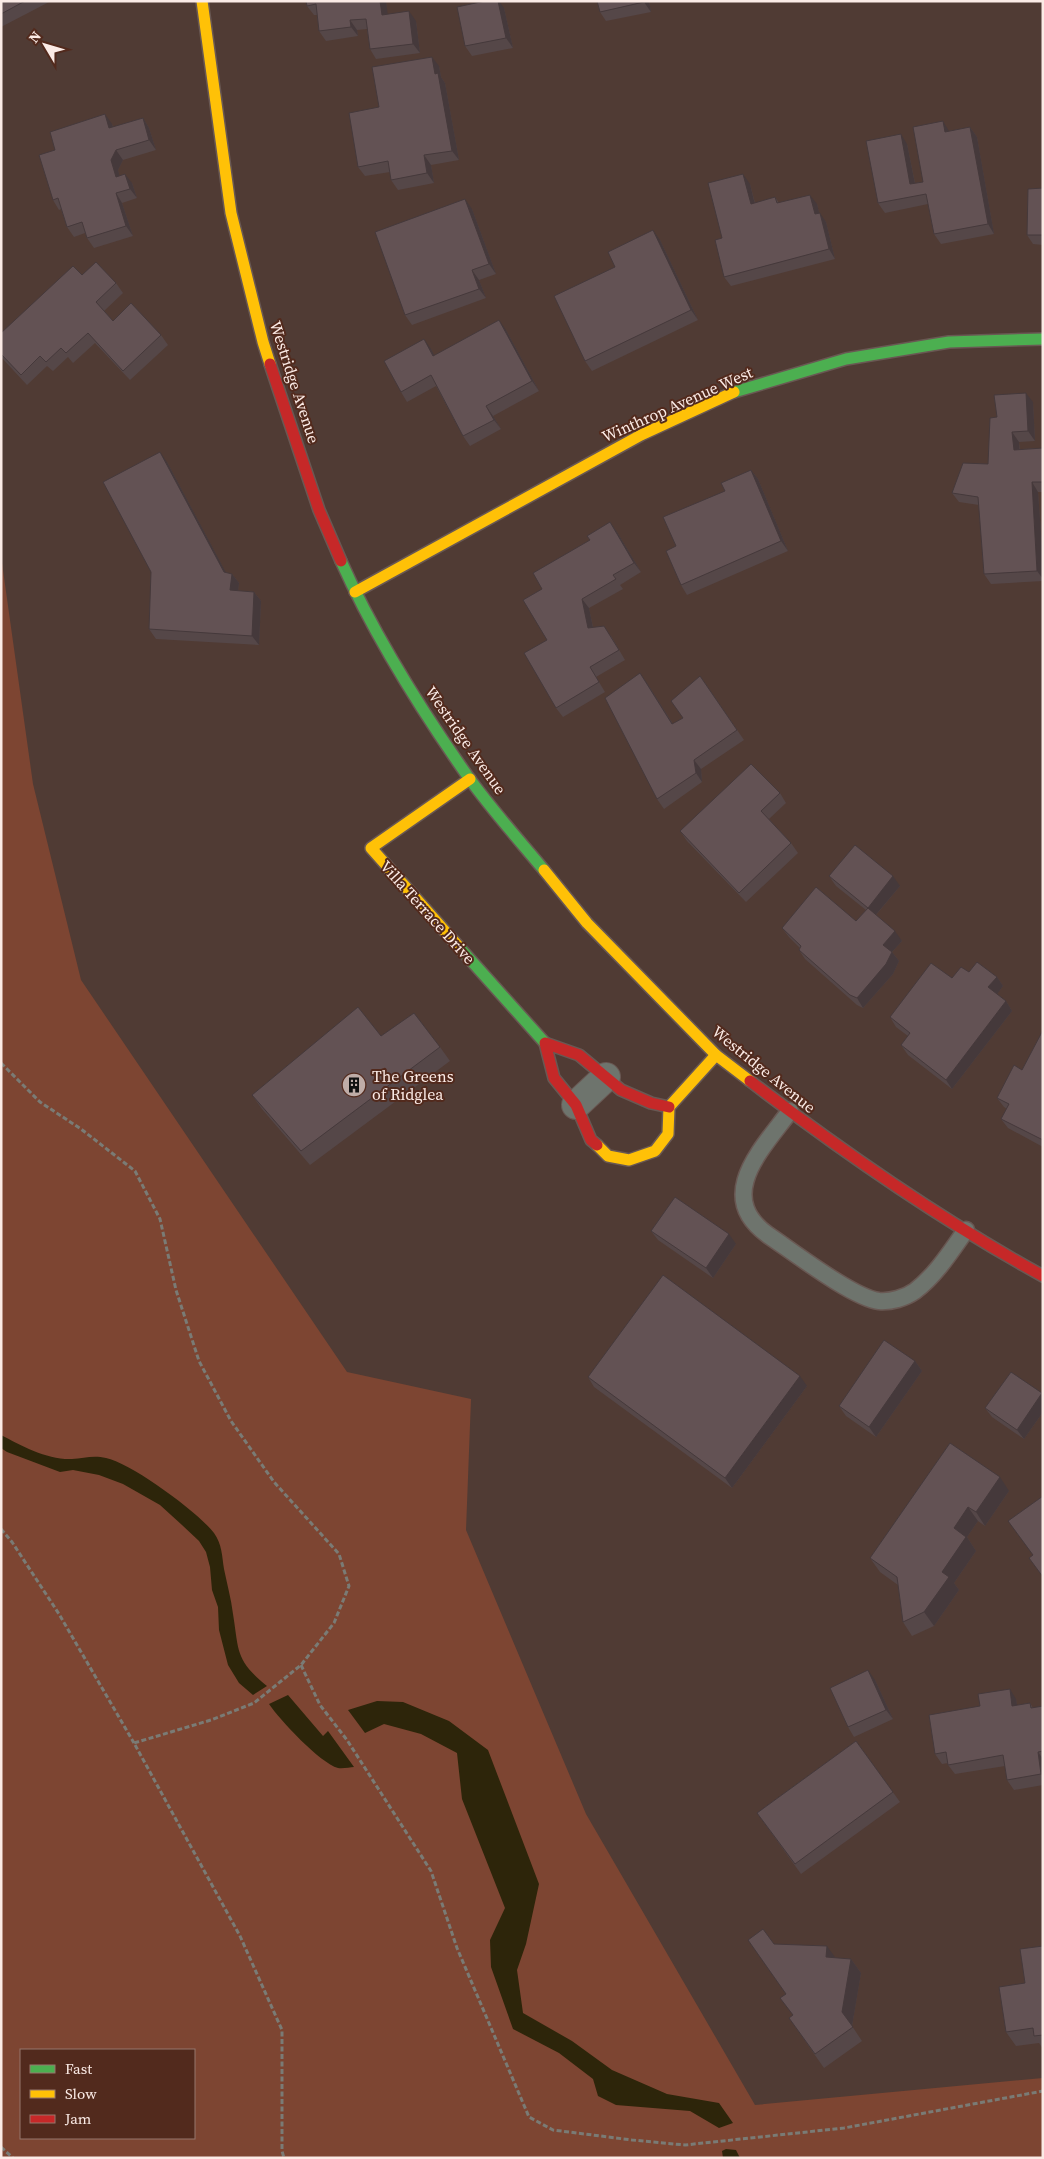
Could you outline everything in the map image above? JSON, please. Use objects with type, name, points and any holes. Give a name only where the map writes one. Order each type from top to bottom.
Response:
[{"type":"street","name":"Westridge Avenue","points":[[202,1],[231,213],[263,342],[319,510],[355,592],[407,685],[470,779],[587,924],[716,1055],[827,1140],[966,1230],[1043,1276]]},
{"type":"street","name":"Winthrop Avenue West","points":[[355,592],[640,435],[743,388],[855,357],[949,342],[1043,339]]},
{"type":"street","name":"Villa Terrace Drive","points":[[470,779],[371,848],[545,1043],[554,1078],[576,1105],[591,1140],[608,1156],[629,1160],[655,1151],[668,1134],[669,1107]]},
{"type":"street","points":[[545,1043],[579,1054],[620,1090],[651,1103],[669,1107],[716,1055]]},
{"type":"street","points":[[576,1105],[606,1077]]},
{"type":"lane","points":[[790,1111],[756,1156],[746,1175],[742,1195],[745,1211],[756,1226],[768,1235],[860,1294],[878,1301],[894,1300],[914,1292],[931,1277],[966,1230]]},
{"type":"path","points":[[1,1064],[40,1102],[81,1129],[136,1171],[160,1219],[176,1290],[199,1361],[231,1421],[274,1482],[339,1554],[350,1586],[334,1623],[301,1665],[254,1703],[210,1720],[134,1743]]},
{"type":"path","points":[[1,1528],[59,1614],[134,1743],[240,1936],[282,2030],[282,2151],[284,2158]]},
{"type":"path","points":[[301,1665],[320,1704],[347,1740],[431,1871],[458,1948],[529,2117],[553,2130],[685,2145],[844,2128],[1043,2091]]},
{"type":"path","points":[[1,2147],[13,2158]]},
{"type":"shaded area","points":[[1,556],[33,784],[81,980],[347,1372],[471,1399],[466,1530],[586,1814],[755,2105],[1043,2078],[1043,2158],[1,2158]]},
{"type":"shaded area","points":[[1,1435],[44,1455],[63,1459],[97,1457],[117,1462],[147,1478],[179,1501],[206,1524],[217,1537],[220,1546],[240,1654],[249,1669],[267,1686],[253,1695],[239,1683],[228,1665],[219,1630],[218,1607],[212,1590],[210,1567],[206,1552],[199,1541],[160,1505],[123,1484],[99,1475],[73,1470],[60,1472],[7,1452],[1,1448]]},
{"type":"shaded area","points":[[288,1695],[323,1736],[328,1731],[354,1767],[338,1768],[330,1764],[311,1750],[291,1730],[269,1704]]},
{"type":"shaded area","points":[[377,1701],[403,1702],[449,1721],[488,1750],[539,1884],[526,1944],[517,1970],[523,2013],[572,2041],[612,2070],[667,2094],[719,2103],[733,2123],[719,2128],[690,2111],[616,2105],[598,2096],[593,2079],[559,2053],[513,2029],[491,1967],[490,1940],[505,1908],[462,1799],[457,1753],[421,1734],[384,1724],[365,1733],[348,1710]]},
{"type":"shaded area","points":[[726,2149],[736,2150],[740,2158],[723,2158],[722,2151]]},
{"type":"building","points":[[1,1],[25,1],[1,14]]},
{"type":"building","points":[[306,1],[380,1],[382,15],[409,11],[413,44],[370,49],[366,19],[350,20],[351,27],[319,31],[316,4],[307,6]]},
{"type":"building","points":[[485,1],[498,1],[506,38],[465,46],[457,7]]},
{"type":"building","points":[[597,1],[644,1],[644,2],[600,12]]},
{"type":"building","points":[[432,57],[435,74],[438,73],[452,151],[424,155],[427,173],[391,180],[388,161],[358,167],[349,113],[379,107],[372,67]]},
{"type":"building","points":[[105,114],[109,128],[143,118],[149,140],[116,150],[111,160],[116,177],[125,174],[130,189],[116,193],[126,226],[87,238],[82,222],[67,227],[58,198],[53,200],[39,155],[55,150],[50,132]]},
{"type":"building","points":[[943,121],[945,132],[970,127],[988,224],[934,234],[926,194],[878,203],[866,141],[901,134],[910,184],[923,182],[913,127]]},
{"type":"building","points":[[743,174],[751,204],[775,197],[777,203],[810,195],[815,214],[820,213],[829,249],[724,277],[715,240],[722,238],[708,183]]},
{"type":"building","points":[[1043,188],[1043,235],[1027,235],[1028,189]]},
{"type":"building","points":[[465,199],[489,264],[472,270],[479,289],[405,315],[375,232]]},
{"type":"building","points":[[653,230],[691,310],[585,361],[554,296],[615,267],[608,252]]},
{"type":"building","points":[[96,262],[116,283],[96,302],[113,321],[131,303],[161,335],[123,371],[88,333],[66,353],[61,348],[46,362],[40,356],[21,375],[1,354],[1,333],[73,266],[82,275]]},
{"type":"building","points":[[499,320],[532,381],[486,406],[494,420],[463,436],[431,375],[401,392],[384,361],[424,339],[433,356]]},
{"type":"building","points":[[1026,393],[1028,431],[1012,432],[1014,450],[1043,448],[1043,482],[1032,482],[1037,571],[984,574],[978,497],[952,493],[963,463],[988,464],[990,418],[997,417],[994,395]]},
{"type":"building","points":[[160,452],[224,572],[232,574],[230,590],[254,592],[252,636],[149,629],[151,572],[103,482]]},
{"type":"building","points":[[751,470],[781,541],[681,585],[666,551],[676,546],[663,517],[725,491],[721,483]]},
{"type":"building","points":[[610,522],[634,563],[613,575],[616,579],[582,599],[588,628],[604,626],[619,650],[590,667],[599,682],[556,708],[524,653],[547,640],[523,600],[542,589],[533,573],[590,540],[587,536]]},
{"type":"building","points":[[640,673],[672,724],[683,718],[671,701],[700,676],[737,730],[694,760],[696,773],[657,799],[605,698]]},
{"type":"building","points":[[751,764],[780,793],[761,811],[791,843],[739,893],[680,831]]},
{"type":"building","points":[[855,845],[893,876],[868,908],[829,876]]},
{"type":"building","points":[[816,887],[856,921],[868,908],[895,931],[883,945],[892,952],[886,964],[857,998],[850,995],[799,950],[801,946],[782,928]]},
{"type":"building","points":[[977,962],[997,977],[988,987],[1006,1001],[946,1080],[901,1045],[910,1033],[890,1017],[931,963],[952,978],[961,967],[969,972]]},
{"type":"building","name":"The Greens of Ridglea","points":[[358,1007],[381,1036],[414,1013],[440,1047],[301,1151],[252,1095]]},
{"type":"building","points":[[1043,1030],[1043,1140],[1001,1119],[1009,1104],[997,1098],[1014,1065],[1022,1070]]},
{"type":"building","points":[[675,1197],[729,1234],[706,1268],[651,1231]]},
{"type":"building","points":[[663,1275],[800,1376],[725,1478],[588,1377]]},
{"type":"building","points":[[884,1340],[915,1361],[869,1427],[839,1406]]},
{"type":"building","points":[[1011,1372],[1042,1393],[1017,1430],[985,1408]]},
{"type":"building","points":[[950,1443],[1000,1477],[976,1512],[968,1507],[954,1528],[966,1537],[942,1572],[949,1577],[924,1612],[903,1622],[897,1577],[870,1558]]},
{"type":"building","points":[[1043,1496],[1043,1577],[1029,1558],[1033,1555],[1008,1521]]},
{"type":"building","points":[[868,1670],[886,1710],[848,1727],[830,1688]]},
{"type":"building","points":[[1010,1689],[1012,1706],[1030,1703],[1031,1708],[1043,1706],[1043,1751],[1038,1752],[1041,1774],[1007,1780],[1003,1755],[948,1765],[946,1752],[935,1754],[929,1715],[980,1706],[978,1694]]},
{"type":"building","points":[[856,1741],[893,1792],[795,1864],[757,1813]]},
{"type":"building","points":[[763,1929],[774,1944],[827,1946],[826,1957],[851,1959],[842,2012],[853,2027],[815,2054],[789,2018],[793,2015],[780,1998],[786,1994],[748,1940]]},
{"type":"building","points":[[1043,1946],[1043,2035],[1034,2036],[1033,2028],[1006,2032],[999,1987],[1025,1983],[1020,1949]]},
{"type":"traffic: fast","points":[[734,392],[846,359],[949,342],[1043,339]]},
{"type":"traffic: fast","points":[[341,561],[384,645],[451,752],[496,813],[544,870]]},
{"type":"traffic: fast","points":[[459,947],[545,1043]]},
{"type":"traffic: slow","points":[[202,1],[231,213],[270,364]]},
{"type":"traffic: slow","points":[[355,592],[641,435],[734,392]]},
{"type":"traffic: slow","points":[[459,947],[371,848],[470,779]]},
{"type":"traffic: slow","points":[[544,870],[587,923],[716,1055],[750,1081]]},
{"type":"traffic: slow","points":[[597,1145],[608,1156],[629,1160],[655,1151],[668,1134],[669,1107],[716,1055]]},
{"type":"traffic: jam","points":[[270,364],[319,510],[341,561]]},
{"type":"traffic: jam","points":[[597,1145],[591,1140],[576,1105],[554,1078],[545,1043],[579,1055],[621,1090],[651,1103],[669,1107]]},
{"type":"traffic: jam","points":[[750,1081],[821,1134],[893,1184],[967,1232],[1043,1276]]},
{"type":"place","name":"The Greens of Ridglea","points":[[354,1085]]}]
